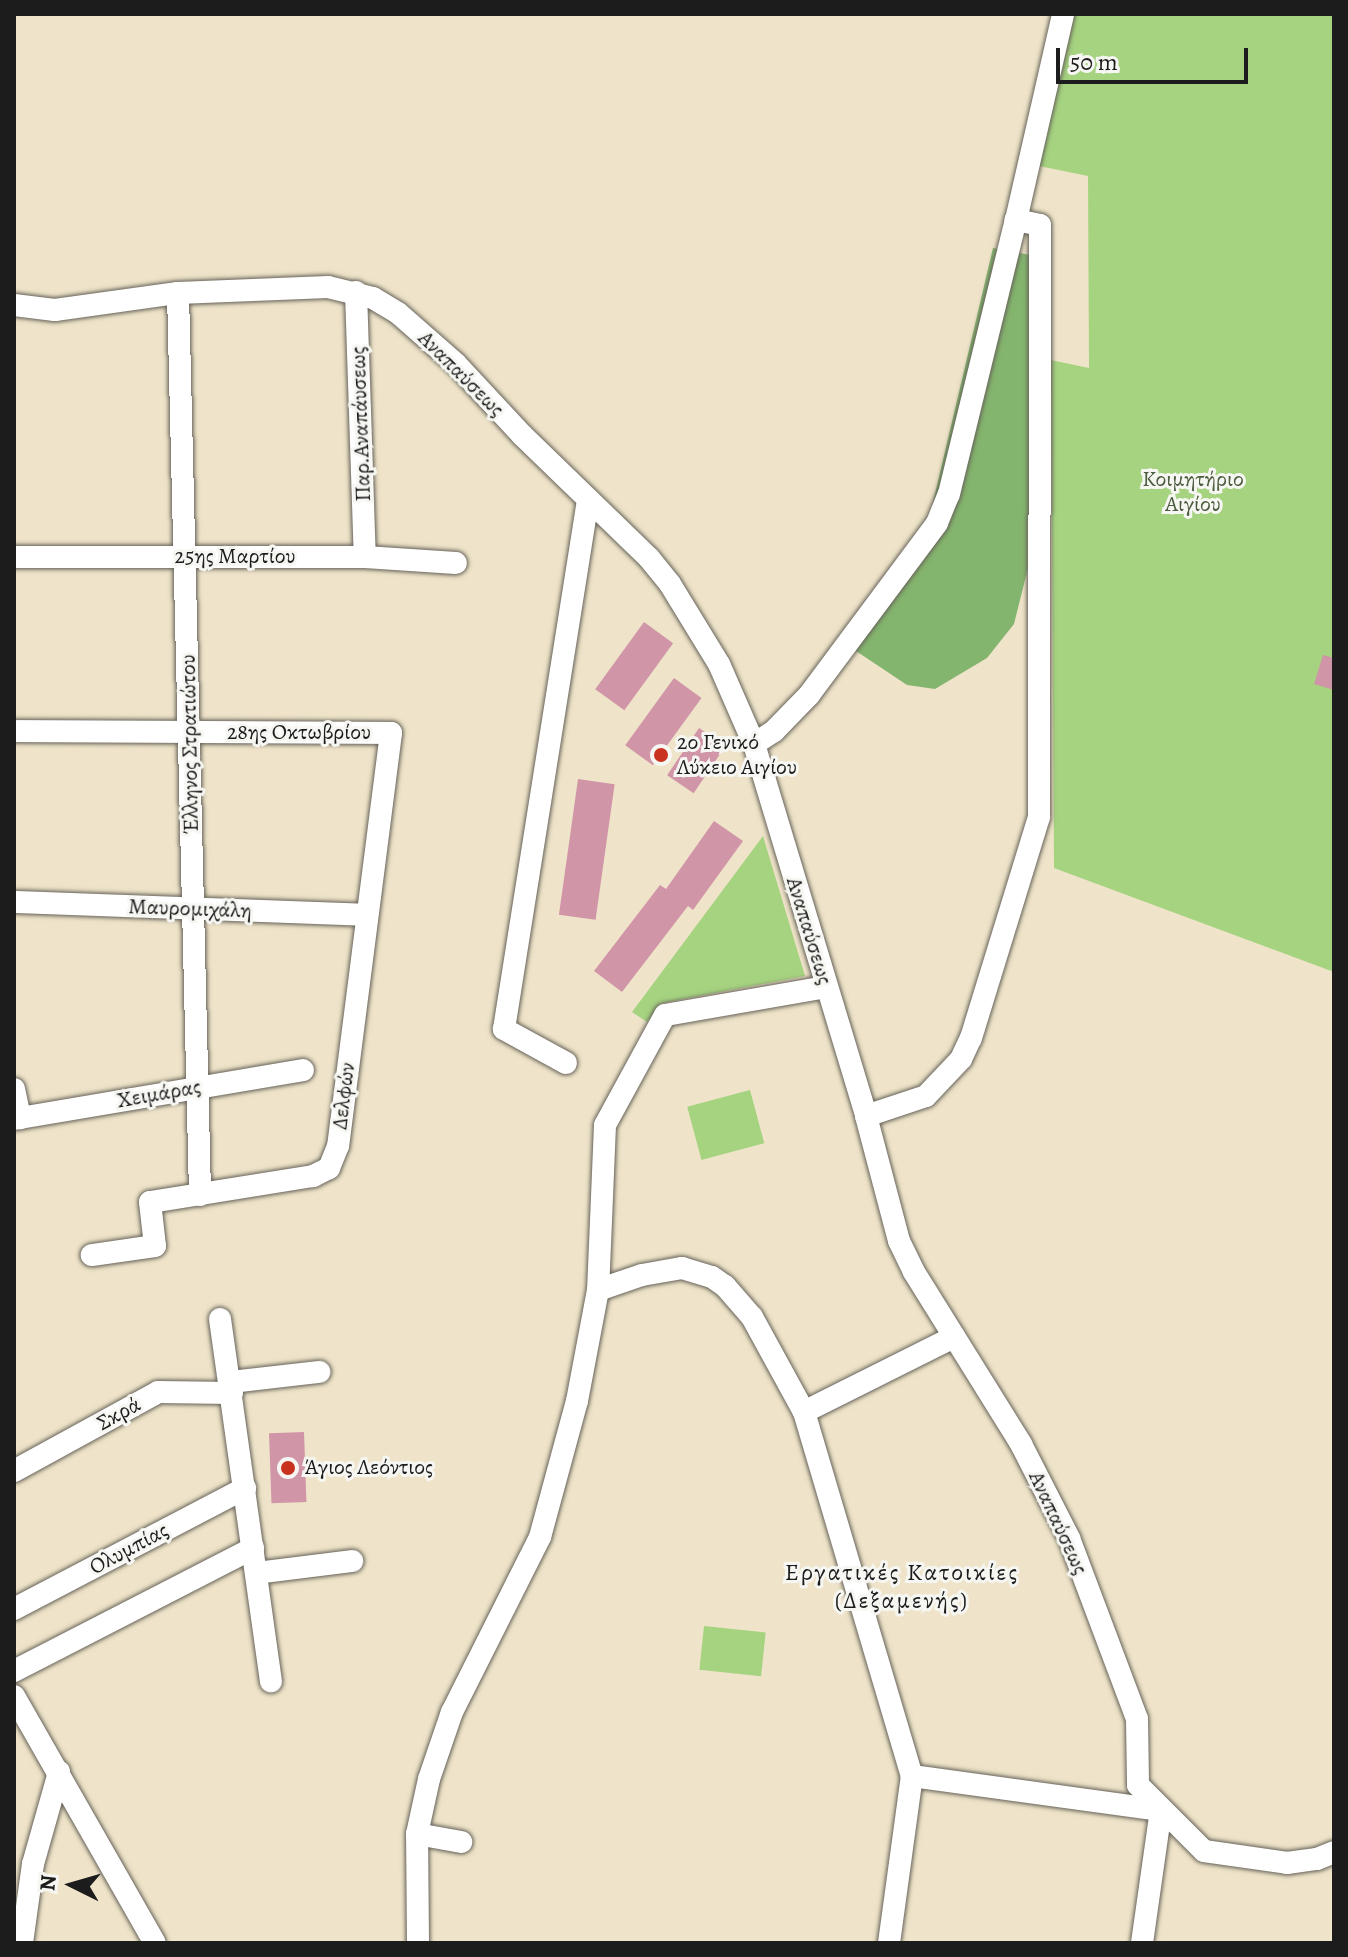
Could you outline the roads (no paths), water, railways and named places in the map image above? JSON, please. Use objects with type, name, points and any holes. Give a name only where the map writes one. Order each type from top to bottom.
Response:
[{"type":"street","points":[[754,744],[774,731],[809,695],[937,523],[949,494],[1063,14]]},
{"type":"street","points":[[866,1116],[926,1096],[961,1059],[971,1038],[1039,817],[1040,225],[1016,220]]},
{"type":"street","name":"Αναπαύσεως","points":[[14,305],[55,310],[178,293],[328,287],[356,292],[398,313],[456,364],[649,558],[670,584],[719,664],[754,744],[866,1116],[899,1241],[1021,1444],[1069,1538],[1137,1719],[1138,1785],[1204,1851],[1287,1863],[1317,1859],[1334,1852]]},
{"type":"street","name":"Παρ.Αναπάυσεως","points":[[356,292],[365,557]]},
{"type":"street","name":"Έλληνος Στρατιώτου","points":[[178,293],[187,556],[200,1195]]},
{"type":"street","points":[[566,1063],[504,1029],[588,500]]},
{"type":"street","name":"25ης Μαρτίου","points":[[14,557],[365,557],[456,563]]},
{"type":"street","name":"28ης Οκτωβρίου","points":[[14,731],[391,733]]},
{"type":"street","name":"Δελφών","points":[[92,1255],[155,1246],[150,1202],[313,1176],[329,1168],[338,1146],[391,733]]},
{"type":"street","name":"Μαυρομιχάλη","points":[[14,902],[367,915]]},
{"type":"street","points":[[418,1943],[417,1834],[429,1779],[452,1712],[540,1537],[577,1401],[598,1290],[605,1125],[665,1015],[826,987]]},
{"type":"street","name":"Χειμάρας","points":[[17,1118],[303,1070]]},
{"type":"street","points":[[14,1089],[17,1118]]},
{"type":"street","points":[[598,1290],[668,1269],[696,1270],[712,1277],[725,1286],[752,1317],[804,1412],[912,1776],[889,1943]]},
{"type":"street","points":[[220,1319],[271,1681]]},
{"type":"street","points":[[804,1412],[954,1337]]},
{"type":"street","name":"Σκρά","points":[[14,1471],[158,1392],[232,1388],[319,1372]]},
{"type":"street","name":"Ολυμπίας","points":[[14,1609],[245,1488]]},
{"type":"street","points":[[14,1671],[253,1548]]},
{"type":"street","points":[[256,1573],[352,1561]]},
{"type":"street","points":[[14,1696],[155,1943]]},
{"type":"street","points":[[22,1943],[33,1864],[59,1772]]},
{"type":"street","points":[[912,1776],[1161,1810],[1142,1943]]},
{"type":"street","points":[[417,1834],[461,1842]]},
{"type":"place","name":"2ο Γενικό Λύκειο Αιγίου","points":[[661,755]]},
{"type":"place","name":"Άγιος Λεόντιος","points":[[288,1468]]},
{"type":"district","name":"Εργατικές Κατοικίες (Δεξαμενής)","points":[[902,1587]]},
{"type":"park label","name":"Κοιμητήριο Αιγίου","points":[[1193,492]]}]
